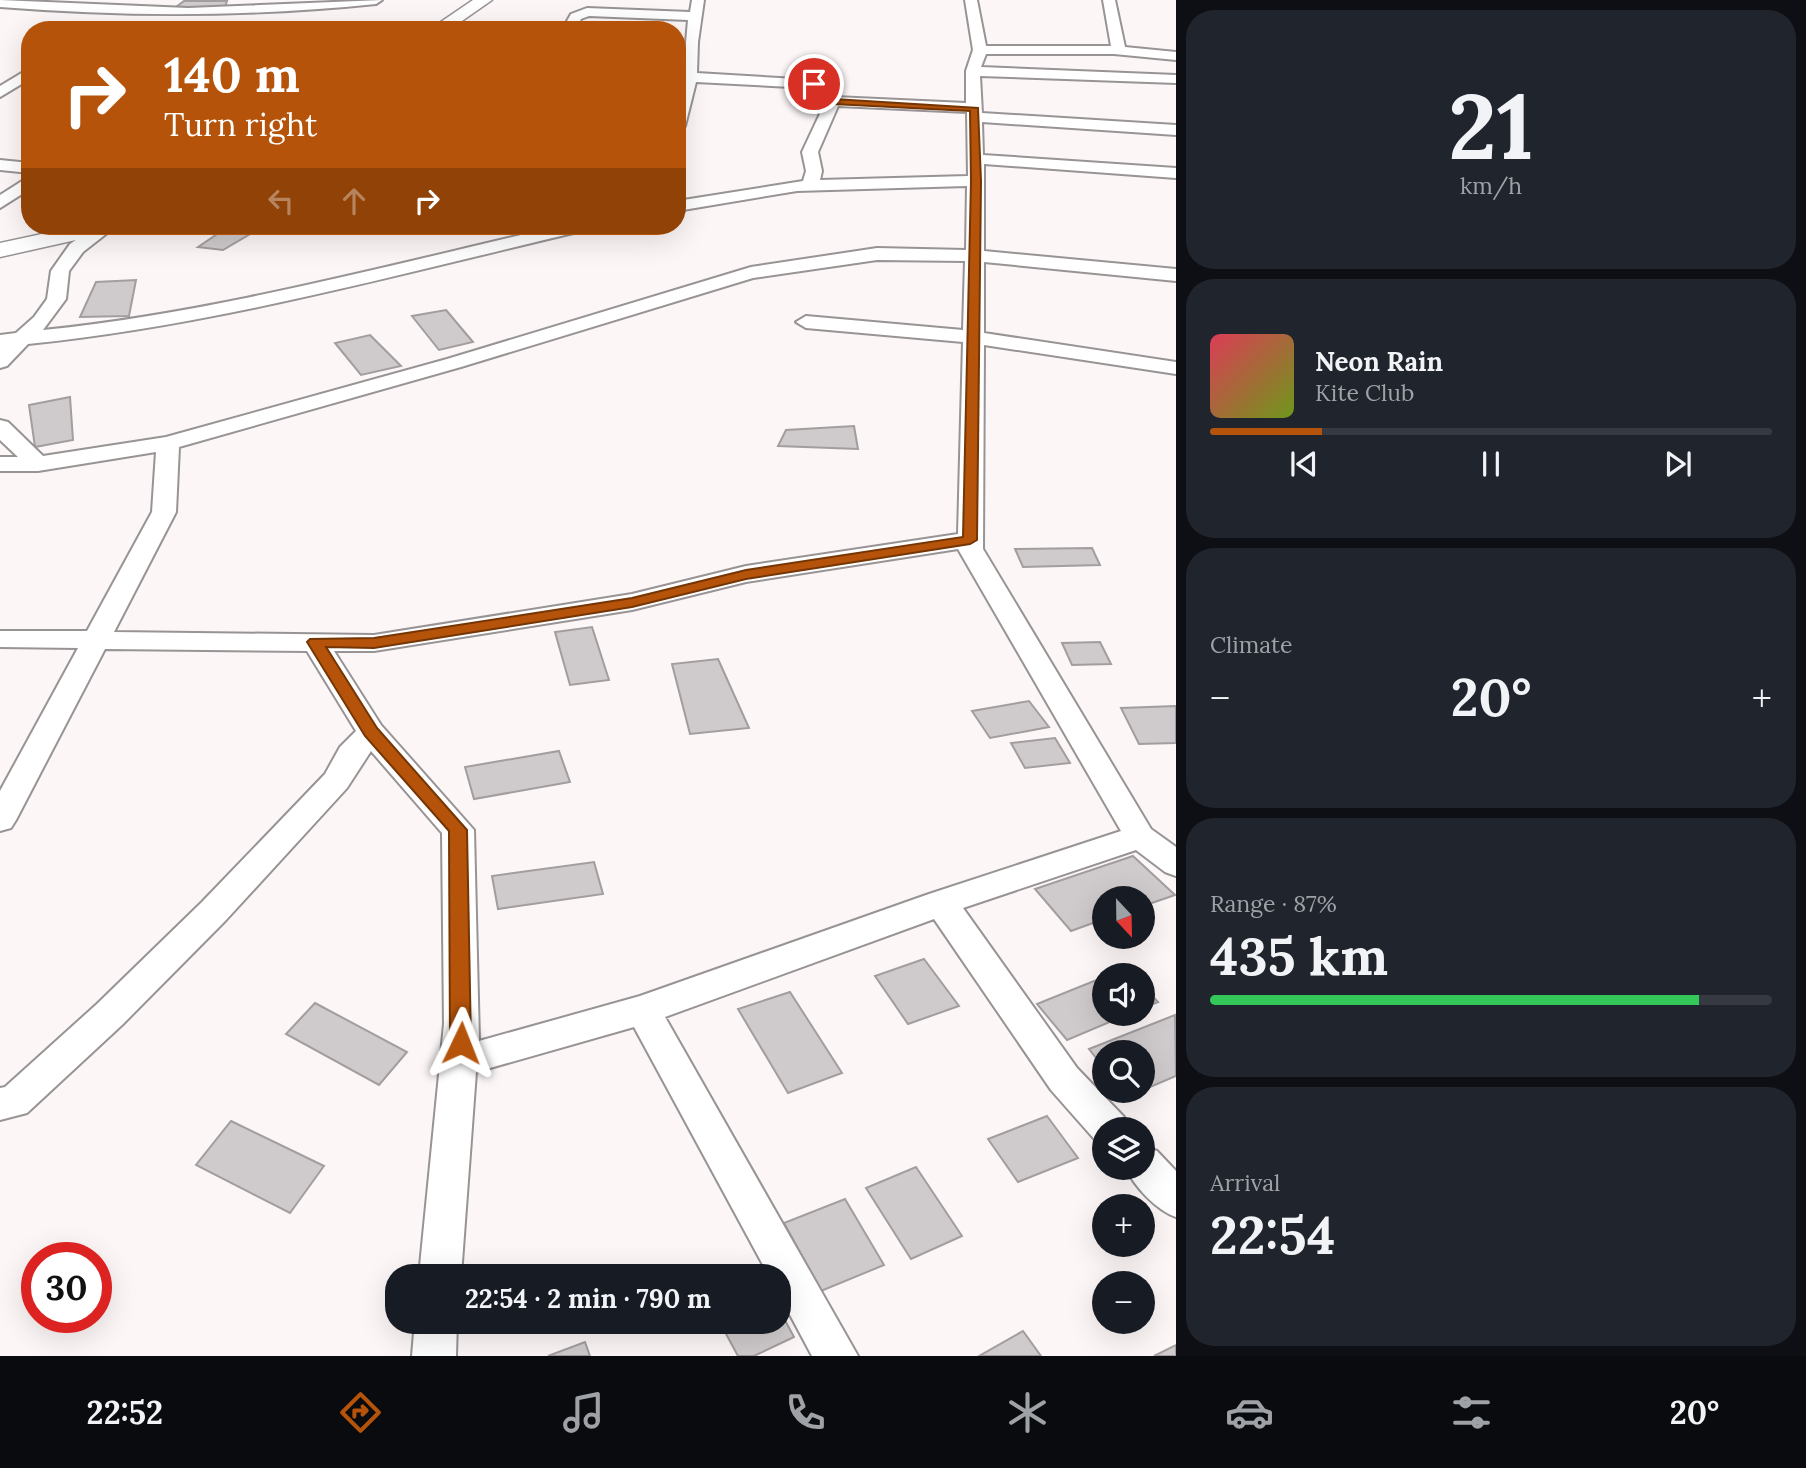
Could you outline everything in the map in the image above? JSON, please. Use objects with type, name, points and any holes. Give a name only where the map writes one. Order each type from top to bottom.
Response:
[{"type":"street","points":[[99,21],[125,0]]},
{"type":"street","points":[[231,21],[250,0]]},
{"type":"street","points":[[0,3],[111,12],[239,12],[287,10],[376,0]]},
{"type":"street","points":[[451,21],[484,0]]},
{"type":"street","points":[[686,73],[698,0]]},
{"type":"street","points":[[971,0],[976,60],[976,170],[970,549],[1140,837],[1176,864]]},
{"type":"street","points":[[1109,0],[1119,49],[1114,50]]},
{"type":"street","points":[[574,21],[587,12],[695,16]]},
{"type":"street","points":[[976,60],[1114,50],[1176,56]]},
{"type":"street","points":[[976,60],[1176,79]]},
{"type":"street","points":[[0,93],[21,78]]},
{"type":"street","points":[[686,79],[814,84],[817,86],[818,96],[833,101],[1176,130]]},
{"type":"street","points":[[810,185],[814,172],[810,152],[833,101]]},
{"type":"street","points":[[0,165],[21,167]]},
{"type":"street","points":[[686,204],[727,195],[810,185],[976,170],[1176,173]]},
{"type":"street","points":[[0,203],[21,188]]},
{"type":"street","points":[[0,250],[67,235]]},
{"type":"street","points":[[0,362],[9,341],[45,318],[63,286],[60,271],[66,260],[76,248],[94,235]]},
{"type":"street","points":[[9,341],[106,330],[239,306],[539,235]]},
{"type":"street","points":[[0,464],[38,464],[168,443],[454,363],[751,273],[877,254],[975,256],[1176,275]]},
{"type":"street","points":[[806,322],[973,337],[1176,368]]},
{"type":"street","points":[[0,427],[38,464]]},
{"type":"street","points":[[0,820],[164,512],[168,443]]},
{"type":"street","points":[[0,639],[374,643],[632,602],[746,574],[970,540]]},
{"type":"street","points":[[315,642],[371,732],[458,830],[462,1024],[441,1264]]},
{"type":"street","points":[[0,1104],[14,1102],[110,1014],[214,911],[336,781],[351,754],[371,732]]},
{"type":"street","points":[[459,1062],[643,1010],[941,903],[1140,837]]},
{"type":"street","points":[[941,903],[1063,1079],[1099,1117]]},
{"type":"street","points":[[643,1010],[835,1356]]},
{"type":"street","points":[[1155,1176],[1176,1199]]},
{"type":"street","points":[[434,1356],[435,1334]]},
{"type":"building","points":[[184,1],[227,1],[225,7],[176,7]]},
{"type":"building","points":[[216,235],[248,235],[223,250],[198,247]]},
{"type":"building","points":[[136,280],[129,316],[80,317],[96,282]]},
{"type":"building","points":[[446,310],[473,342],[439,350],[412,316]]},
{"type":"building","points":[[370,335],[401,366],[361,375],[335,343]]},
{"type":"building","points":[[70,397],[73,440],[35,447],[29,405]]},
{"type":"building","points":[[854,426],[858,449],[778,446],[786,430]]},
{"type":"building","points":[[1092,548],[1100,565],[1023,567],[1015,549]]},
{"type":"building","points":[[592,627],[609,680],[570,685],[555,632]]},
{"type":"building","points":[[1100,642],[1111,664],[1072,665],[1062,643]]},
{"type":"building","points":[[718,659],[749,728],[690,734],[672,664]]},
{"type":"building","points":[[1029,701],[1049,727],[990,738],[972,711]]},
{"type":"building","points":[[1176,706],[1176,743],[1139,744],[1121,708]]},
{"type":"building","points":[[1055,738],[1070,763],[1025,768],[1011,743]]},
{"type":"building","points":[[559,751],[570,782],[474,799],[465,767]]},
{"type":"building","points":[[1133,856],[1175,895],[1155,902],[1155,886],[1092,886],[1092,923],[1071,931],[1035,889]]},
{"type":"building","points":[[594,862],[603,894],[498,909],[492,876]]},
{"type":"building","points":[[924,959],[959,1006],[908,1024],[875,976]]},
{"type":"building","points":[[1092,982],[1092,1026],[1100,1026],[1067,1040],[1037,1004]]},
{"type":"building","points":[[790,992],[842,1073],[788,1093],[738,1009]]},
{"type":"building","points":[[315,1003],[407,1052],[379,1085],[286,1034]]},
{"type":"building","points":[[1175,1015],[1176,1076],[1155,1085],[1155,1040],[1112,1040],[1147,1026],[1155,1026],[1155,1023]]},
{"type":"building","points":[[1047,1116],[1078,1158],[1018,1182],[988,1139]]},
{"type":"building","points":[[231,1121],[324,1166],[290,1213],[196,1165]]},
{"type":"building","points":[[916,1167],[962,1236],[911,1259],[866,1188]]},
{"type":"building","points":[[845,1199],[884,1265],[821,1291],[784,1223]]},
{"type":"building","points":[[791,1331],[794,1337],[754,1356],[738,1356],[726,1334],[791,1334]]},
{"type":"building","points":[[1023,1331],[1041,1356],[979,1356]]},
{"type":"building","points":[[585,1342],[590,1356],[548,1356]]},
{"type":"building","points":[[1176,1345],[1176,1356],[1154,1356]]},
{"type":"route","points":[[461,1043],[458,830],[371,732],[315,642],[374,643],[632,602],[746,574],[970,540],[976,181],[974,108],[824,100],[818,96],[817,86],[814,84]]}]
